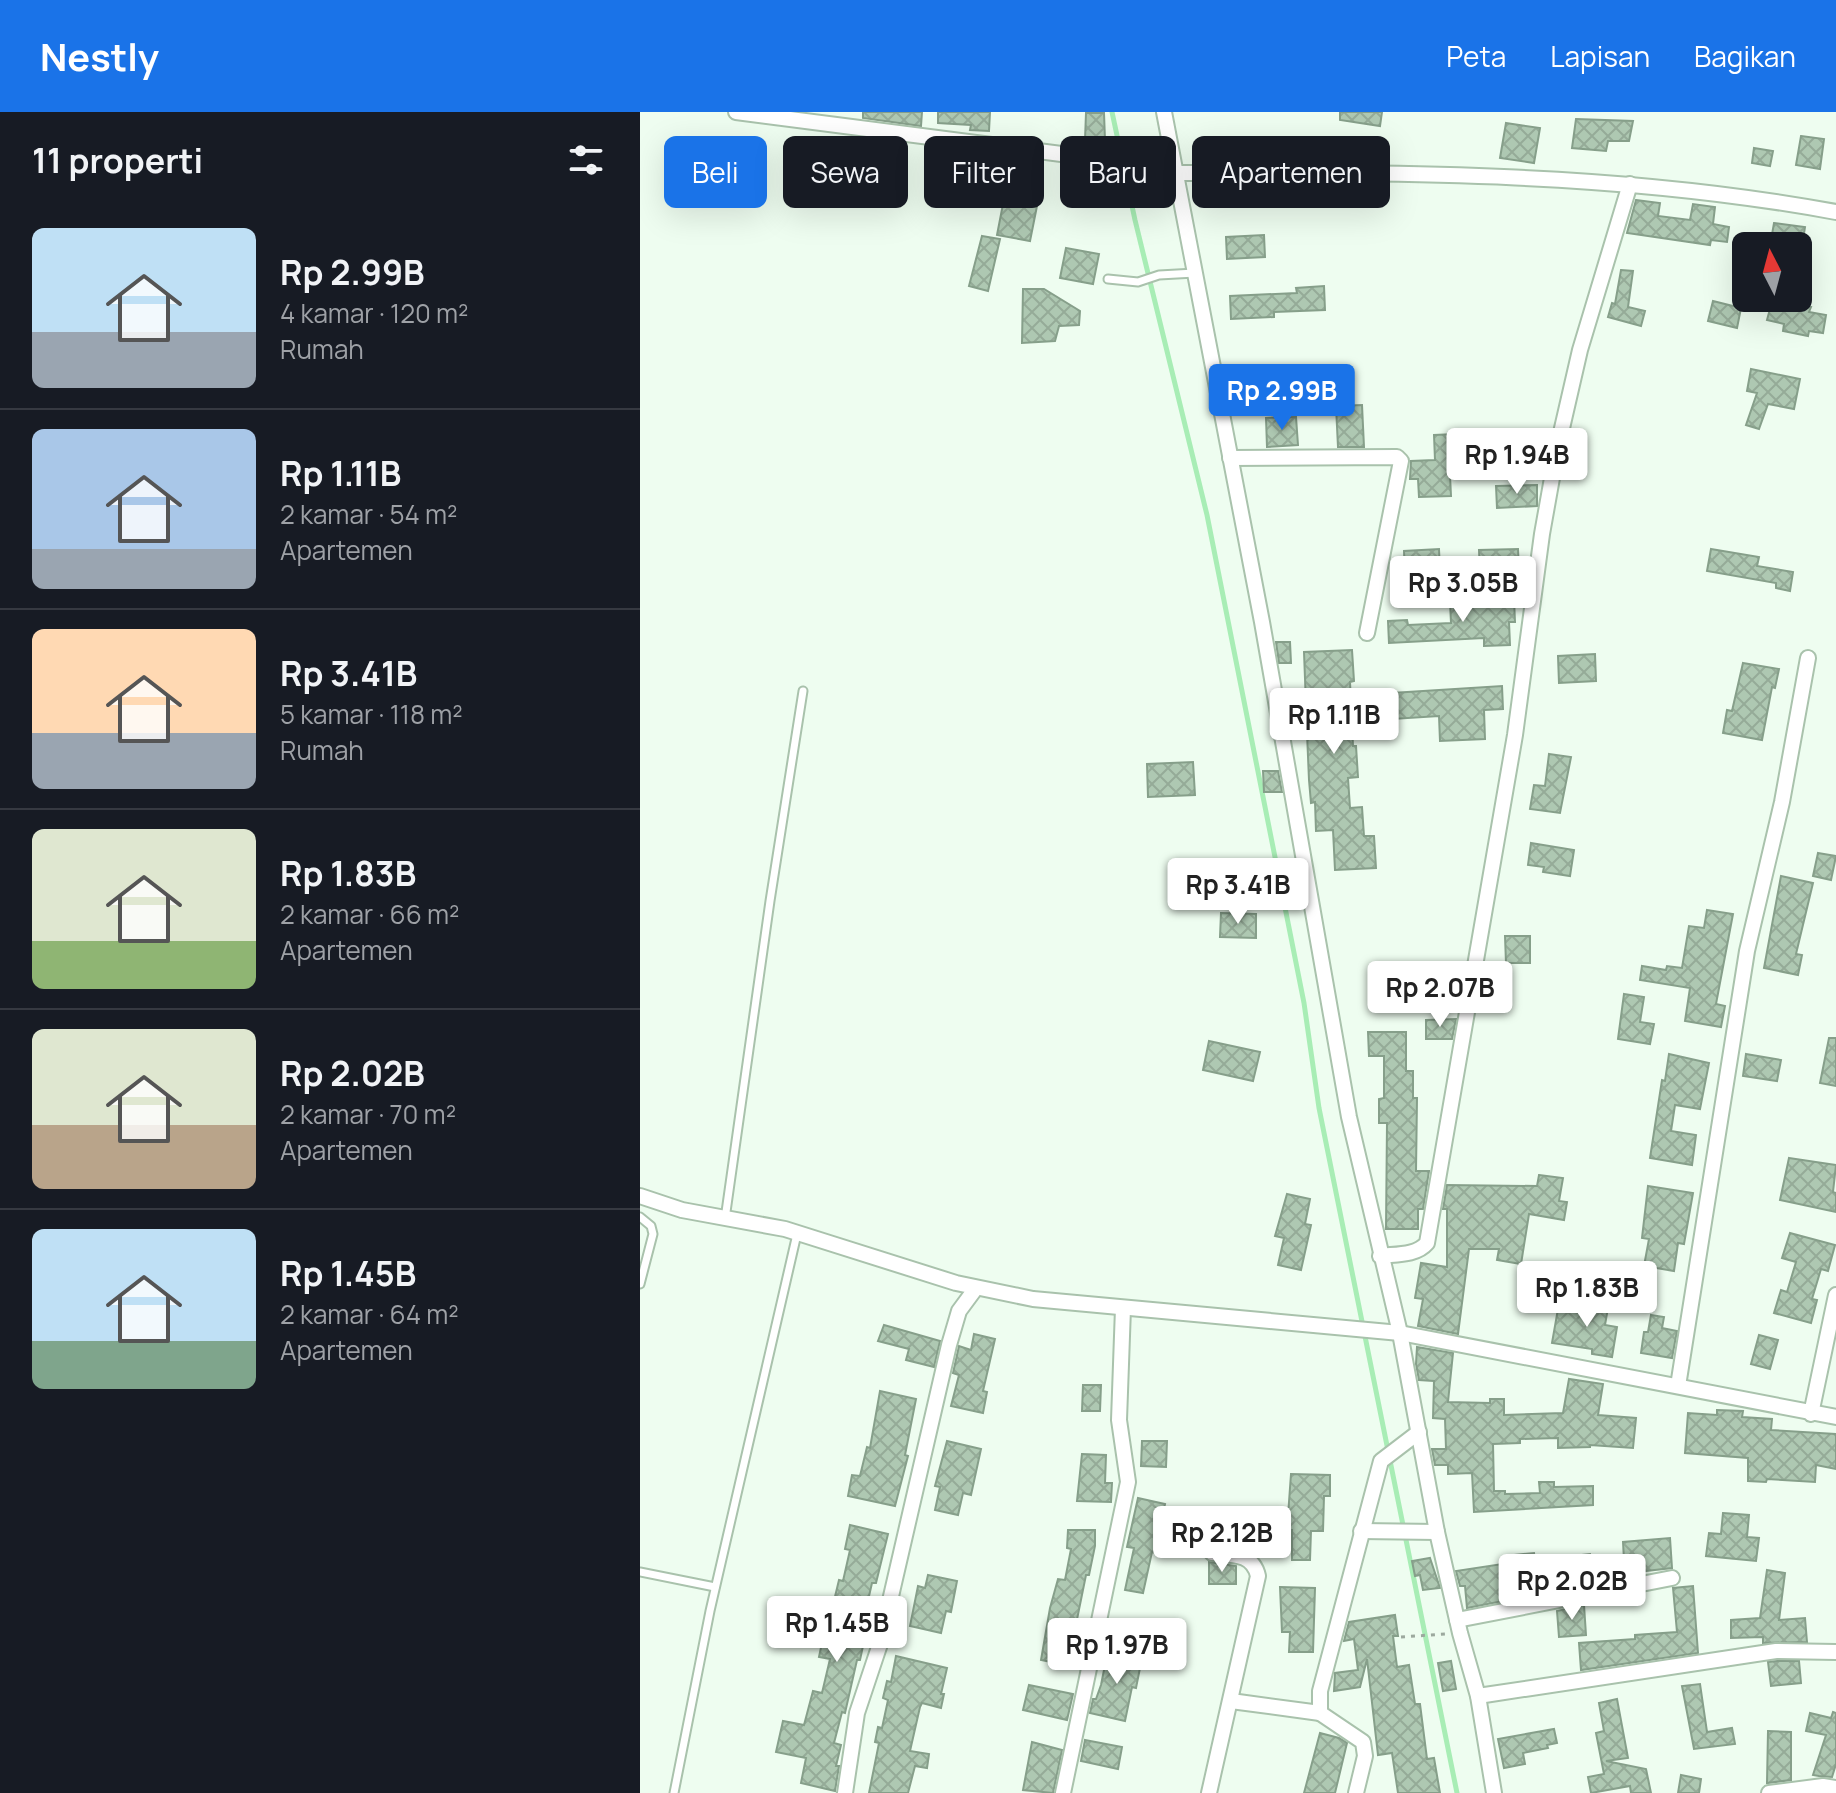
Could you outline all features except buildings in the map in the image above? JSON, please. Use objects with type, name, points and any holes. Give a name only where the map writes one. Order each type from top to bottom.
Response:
[{"type":"street","points":[[736,112],[1060,154]]},
{"type":"street","points":[[1161,113],[1167,136]]},
{"type":"street","points":[[1494,1793],[1478,1696],[1437,1532],[1400,1333],[1349,1117],[1286,754],[1176,173],[1452,174],[1630,184],[1731,194],[1836,212]]},
{"type":"street","points":[[1380,1256],[1414,1252],[1427,1243],[1515,735],[1542,534],[1557,450],[1580,350],[1630,184]]},
{"type":"street","points":[[1230,458],[1397,457],[1401,461],[1367,633]]},
{"type":"street","points":[[1678,1386],[1747,951],[1782,802],[1808,658]]},
{"type":"street","points":[[640,1196],[682,1210],[797,1234],[976,1288],[1033,1299],[1400,1333],[1836,1417]]},
{"type":"street","points":[[845,1793],[857,1713],[880,1644],[949,1345],[959,1311],[976,1288]]},
{"type":"street","points":[[1811,1414],[1836,1295]]},
{"type":"street","points":[[1063,1793],[1128,1482],[1119,1420],[1123,1308]]},
{"type":"street","points":[[1320,1713],[1320,1691],[1381,1461],[1419,1432]]},
{"type":"street","points":[[1361,1531],[1437,1532]]},
{"type":"street","points":[[1209,1793],[1258,1571],[1247,1558],[1212,1553]]},
{"type":"street","points":[[1457,1620],[1672,1578]]},
{"type":"street","points":[[1478,1696],[1776,1651],[1836,1652]]},
{"type":"street","points":[[1231,1701],[1320,1713],[1363,1742],[1365,1756],[1356,1793]]},
{"type":"street","points":[[1769,1793],[1830,1786],[1836,1788]]},
{"type":"lane","points":[[1108,279],[1138,282],[1159,275],[1195,273]]},
{"type":"lane","points":[[725,1219],[767,916],[803,691]]},
{"type":"lane","points":[[640,1217],[651,1226],[653,1234],[640,1284]]},
{"type":"lane","points":[[674,1793],[715,1587],[797,1234]]},
{"type":"lane","points":[[640,1572],[715,1587]]},
{"type":"path","points":[[1401,1637],[1439,1634]]},
{"type":"waterway","points":[[1112,112],[1207,515],[1304,1003],[1319,1108],[1457,1793]]}]
